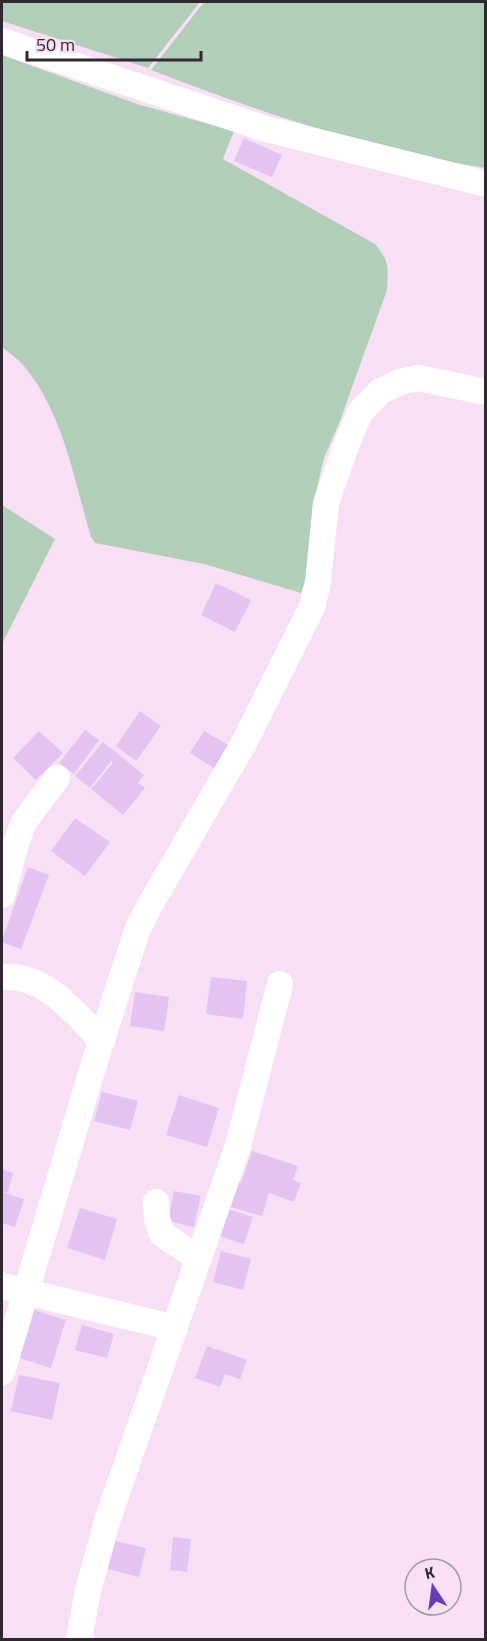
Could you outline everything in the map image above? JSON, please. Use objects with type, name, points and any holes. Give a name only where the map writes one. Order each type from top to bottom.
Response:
[{"type":"street","points":[[2,41],[263,128],[486,184]]},
{"type":"street","points":[[2,1372],[14,1289],[102,1041],[137,931],[244,743],[312,607],[318,582],[326,503],[360,412],[381,391],[400,382],[418,378],[486,393]]},
{"type":"street","points":[[2,895],[24,822],[57,778]]},
{"type":"street","points":[[2,977],[37,982],[59,998],[102,1041]]},
{"type":"street","points":[[79,1640],[88,1590],[108,1518],[238,1146],[280,984]]},
{"type":"street","points":[[156,1202],[157,1219],[162,1234],[199,1259]]},
{"type":"street","points":[[14,1289],[175,1328]]},
{"type":"green space","points":[[2,2],[200,2],[148,68],[2,21]]},
{"type":"green space","points":[[204,2],[485,2],[485,168],[400,151],[316,128],[151,70]]},
{"type":"green space","points":[[2,55],[137,104],[234,131],[223,159],[375,244],[386,261],[387,290],[340,421],[324,458],[314,501],[307,577],[301,593],[204,564],[95,543],[91,537],[66,447],[48,403],[37,383],[23,365],[2,347]]},
{"type":"green space","points":[[2,505],[55,539],[2,644]]},
{"type":"building","points":[[244,138],[282,155],[272,177],[234,161]]},
{"type":"building","points":[[216,583],[251,600],[235,632],[201,615]]},
{"type":"building","points":[[140,711],[161,726],[136,761],[116,746]]},
{"type":"building","points":[[85,730],[99,740],[74,774],[59,763]]},
{"type":"building","points":[[39,731],[63,753],[36,780],[13,758]]},
{"type":"building","points":[[204,731],[228,745],[214,768],[190,753]]},
{"type":"building","points":[[103,742],[144,775],[138,783],[145,788],[123,815],[91,789],[113,763],[111,761],[90,788],[75,776]]},
{"type":"building","points":[[75,818],[110,842],[85,876],[51,851]]},
{"type":"building","points":[[28,867],[49,875],[21,949],[2,942],[2,940]]},
{"type":"building","points":[[211,977],[247,981],[243,1019],[206,1014]]},
{"type":"building","points":[[135,992],[169,997],[164,1031],[130,1026]]},
{"type":"building","points":[[102,1092],[138,1101],[130,1130],[94,1121]]},
{"type":"building","points":[[179,1095],[219,1108],[207,1147],[166,1135]]},
{"type":"building","points":[[252,1151],[298,1166],[293,1180],[301,1183],[294,1202],[269,1193],[262,1216],[230,1207],[237,1180],[241,1183]]},
{"type":"building","points":[[2,1169],[13,1173],[8,1193],[2,1191]]},
{"type":"building","points":[[174,1191],[201,1196],[194,1227],[168,1221]]},
{"type":"building","points":[[2,1192],[24,1199],[15,1227],[2,1223]]},
{"type":"building","points":[[80,1208],[117,1219],[105,1260],[67,1248]]},
{"type":"building","points":[[225,1208],[253,1217],[244,1244],[216,1235]]},
{"type":"building","points":[[221,1251],[251,1259],[243,1290],[213,1282]]},
{"type":"building","points":[[34,1310],[66,1320],[51,1368],[19,1358]]},
{"type":"building","points":[[82,1325],[114,1334],[107,1358],[75,1350]]},
{"type":"building","points":[[207,1346],[247,1360],[240,1379],[225,1374],[220,1387],[195,1378]]},
{"type":"building","points":[[19,1375],[60,1383],[52,1420],[11,1411]]},
{"type":"building","points":[[173,1537],[191,1539],[187,1572],[170,1570]]},
{"type":"building","points":[[115,1541],[146,1548],[139,1577],[108,1569]]}]
